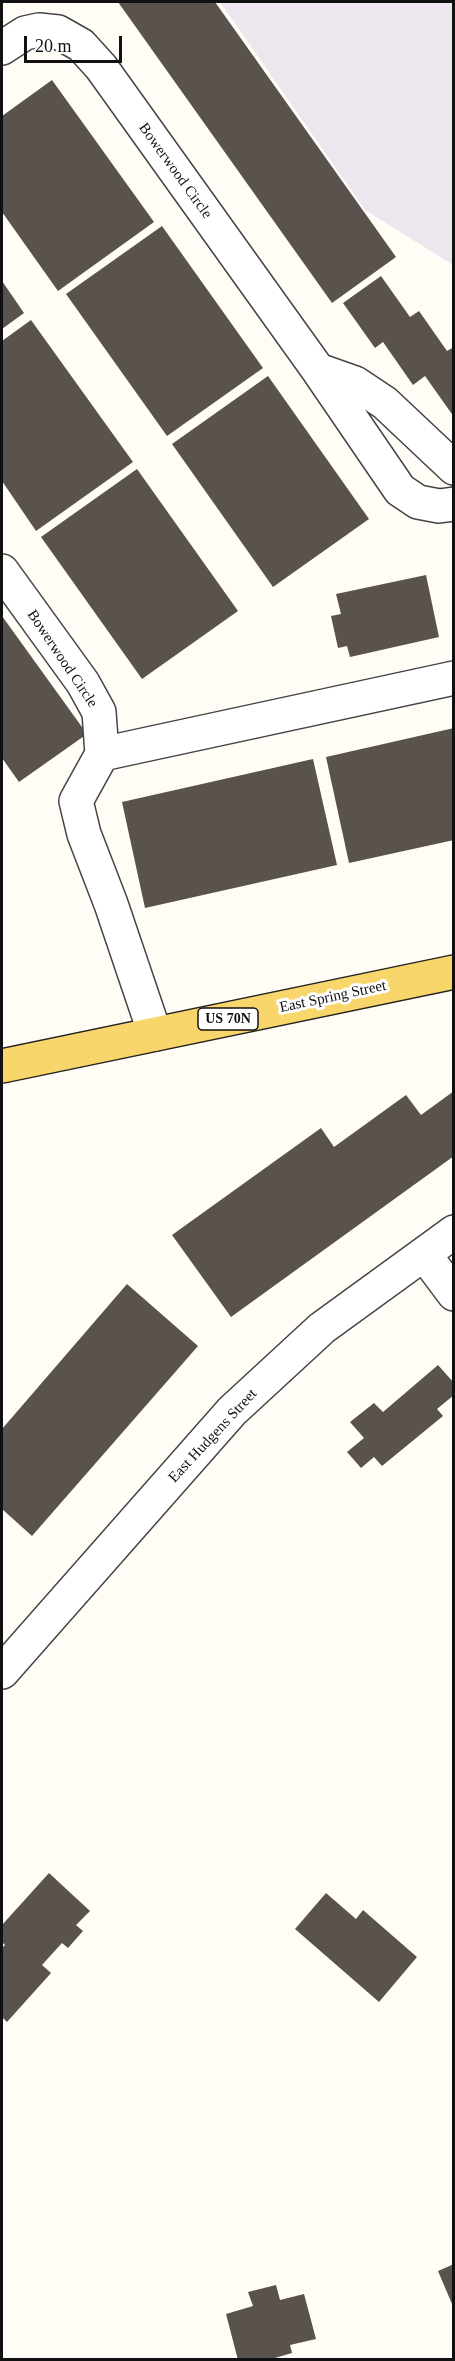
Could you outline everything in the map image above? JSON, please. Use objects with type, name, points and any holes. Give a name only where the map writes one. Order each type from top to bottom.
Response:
[{"type":"main road","name":"East Spring Street","points":[[2,1066],[453,972]]},
{"type":"street","name":"Bowerwood Circle","points":[[2,48],[25,33],[39,30],[58,32],[81,45],[107,77],[318,370],[400,490],[418,502],[440,506],[453,504]]},
{"type":"street","points":[[318,370],[355,383],[385,403],[453,468]]},
{"type":"street","name":"Bowerwood Circle","points":[[2,571],[82,683],[99,712],[102,754]]},
{"type":"street","points":[[154,1034],[111,904],[84,834],[76,801],[102,754],[453,678]]},
{"type":"street","name":"East Hudgens Street","points":[[2,1672],[232,1411],[322,1328],[453,1232]]},
{"type":"street","points":[[424,1254],[453,1294]]},
{"type":"shaded area","points":[[220,2],[453,2],[453,265],[365,210]]},
{"type":"building","points":[[118,2],[215,2],[396,257],[332,303]]},
{"type":"building","points":[[52,80],[154,222],[58,291],[2,212],[2,116]]},
{"type":"building","points":[[162,226],[263,368],[167,436],[66,294]]},
{"type":"building","points":[[381,276],[410,317],[419,311],[447,351],[454,347],[454,417],[425,376],[413,385],[383,342],[375,348],[343,303]]},
{"type":"building","points":[[2,281],[24,313],[2,329]]},
{"type":"building","points":[[31,320],[133,462],[36,531],[2,481],[2,341]]},
{"type":"building","points":[[268,376],[369,519],[273,587],[172,444]]},
{"type":"building","points":[[137,469],[238,611],[142,679],[41,537]]},
{"type":"building","points":[[426,575],[439,637],[350,657],[347,646],[338,648],[331,616],[341,614],[336,594]]},
{"type":"building","points":[[2,616],[87,734],[19,782],[2,758]]},
{"type":"building","points":[[454,728],[454,840],[349,863],[326,757]]},
{"type":"building","points":[[313,759],[337,865],[145,908],[122,802]]},
{"type":"building","points":[[454,1091],[454,1156],[231,1317],[172,1235],[321,1128],[334,1147],[406,1095],[421,1115]]},
{"type":"building","points":[[127,1284],[198,1346],[32,1536],[2,1509],[2,1429]]},
{"type":"building","points":[[438,1365],[454,1383],[454,1395],[437,1409],[443,1416],[382,1466],[374,1457],[361,1468],[347,1452],[364,1438],[350,1422],[374,1403],[383,1412]]},
{"type":"building","points":[[49,1873],[90,1911],[76,1925],[83,1931],[68,1948],[62,1943],[42,1965],[51,1973],[7,2022],[2,2017],[2,1948],[5,1945],[2,1942],[2,1925]]},
{"type":"building","points":[[326,1893],[356,1919],[363,1910],[417,1957],[379,2002],[295,1929]]},
{"type":"building","points":[[454,2264],[454,2303],[452,2304],[438,2271]]},
{"type":"building","points":[[276,2285],[280,2300],[304,2294],[316,2339],[290,2345],[292,2353],[268,2360],[238,2360],[226,2314],[253,2306],[248,2292]]}]
